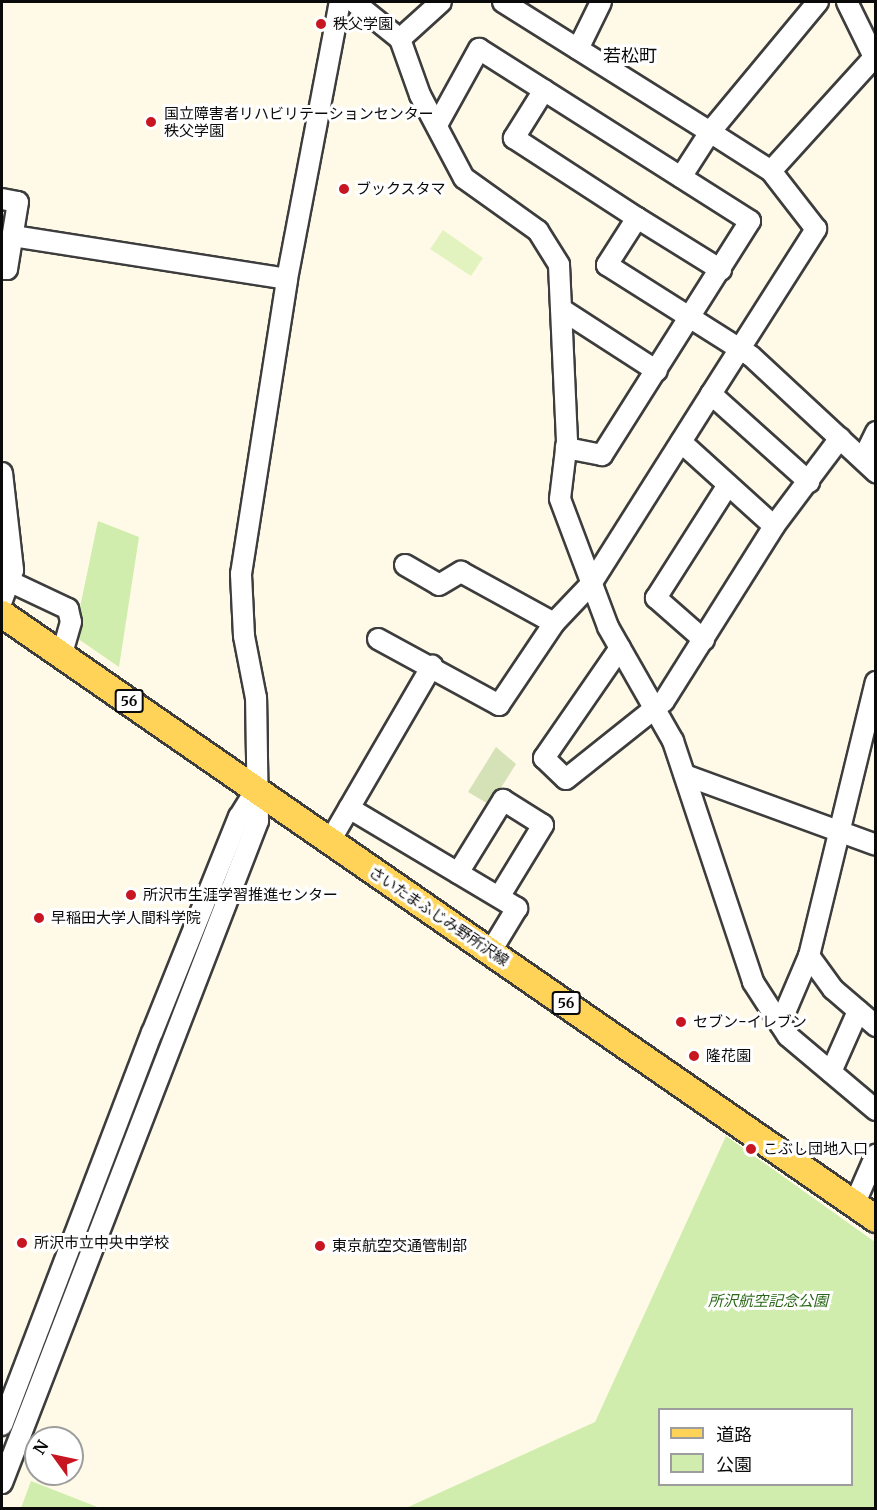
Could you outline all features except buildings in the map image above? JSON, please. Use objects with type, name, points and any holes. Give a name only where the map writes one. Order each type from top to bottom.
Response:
[{"type":"main road","name":"さいたまふじみ野所沢線","points":[[2,614],[876,1219]]},
{"type":"street","points":[[2,1483],[258,821],[255,790],[259,739],[241,574],[287,279],[340,2]]},
{"type":"street","points":[[354,2],[400,39],[437,125],[471,185],[548,243],[559,265],[566,448],[560,499],[591,584],[620,648],[656,709],[685,775],[749,974],[780,1024],[876,1110]]},
{"type":"street","points":[[400,39],[441,2]]},
{"type":"street","points":[[378,639],[432,666],[499,705],[554,624],[591,584],[816,229],[771,171],[504,2]]},
{"type":"street","points":[[578,49],[601,2]]},
{"type":"street","points":[[681,177],[710,132],[818,2]]},
{"type":"street","points":[[771,171],[875,58],[846,2]]},
{"type":"street","points":[[437,125],[479,49],[750,221],[691,319],[602,455],[566,448]]},
{"type":"street","points":[[544,90],[514,138],[721,270]]},
{"type":"street","points":[[2,199],[18,202],[7,269],[2,268]]},
{"type":"street","points":[[637,218],[607,265],[740,350],[869,466]]},
{"type":"street","points":[[13,236],[287,279]]},
{"type":"street","points":[[561,309],[657,371]]},
{"type":"street","points":[[711,394],[809,482]]},
{"type":"street","points":[[869,466],[876,432]]},
{"type":"street","points":[[620,648],[544,758],[566,779],[656,709],[704,640],[774,526],[840,438]]},
{"type":"street","points":[[681,442],[774,526]]},
{"type":"street","points":[[2,473],[12,583],[2,601]]},
{"type":"street","points":[[704,640],[656,598],[728,484]]},
{"type":"street","points":[[405,565],[439,585],[461,572],[554,624]]},
{"type":"street","points":[[12,583],[68,609],[71,622],[62,654]]},
{"type":"street","points":[[330,841],[432,666]]},
{"type":"street","points":[[780,1024],[809,956],[876,682]]},
{"type":"street","points":[[685,775],[876,845]]},
{"type":"street","points":[[2,1425],[152,1033],[239,817],[255,790]]},
{"type":"street","points":[[458,873],[503,800],[543,825],[499,897]]},
{"type":"street","points":[[349,808],[518,908],[491,951]]},
{"type":"street","points":[[809,956],[858,1011],[876,1026]]},
{"type":"street","points":[[831,1072],[858,1011]]},
{"type":"street","points":[[854,1205],[876,1155]]},
{"type":"green space","points":[[443,230],[483,258],[471,276],[430,249]]},
{"type":"green space","points":[[98,521],[139,537],[119,667],[74,636]]},
{"type":"green space","points":[[496,747],[516,764],[490,805],[468,792]]},
{"type":"green space","name":"所沢航空記念公園","points":[[726,1136],[875,1242],[875,1508],[406,1508],[595,1422]]},
{"type":"green space","points":[[29,1486],[44,1486],[100,1508],[21,1508]]},
{"type":"place","name":"秩父学園","points":[[321,24]]},
{"type":"place","name":"国立障害者リハビリテーションセンター 秩父学園","points":[[151,122]]},
{"type":"place","name":"ブックスタマ","points":[[344,189]]},
{"type":"place","name":"所沢市生涯学習推進センター","points":[[131,895]]},
{"type":"place","name":"早稲田大学人間科学院","points":[[39,918]]},
{"type":"place","name":"セブン-イレブン","points":[[681,1022]]},
{"type":"place","name":"隆花園","points":[[694,1056]]},
{"type":"place","name":"こぶし団地入口","points":[[751,1149]]},
{"type":"place","name":"所沢市立中央中学校","points":[[22,1243]]},
{"type":"place","name":"東京航空交通管制部","points":[[320,1246]]},
{"type":"district","name":"若松町","points":[[630,56]]}]
